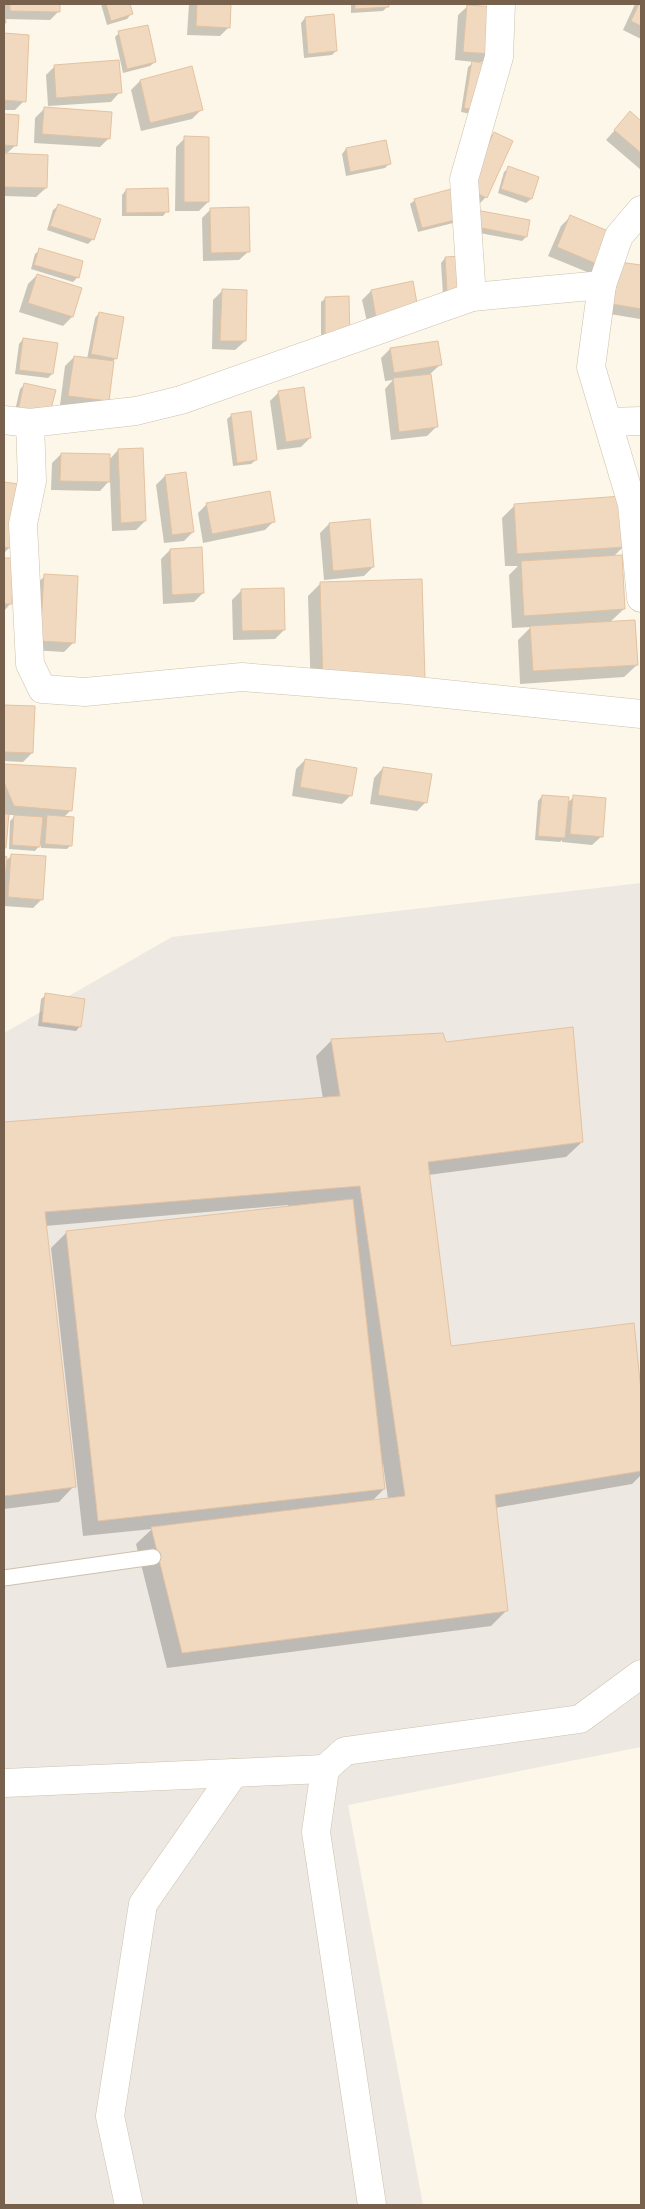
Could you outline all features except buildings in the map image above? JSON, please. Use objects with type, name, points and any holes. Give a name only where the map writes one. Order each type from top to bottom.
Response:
[{"type":"street","points":[[472,297],[464,179],[499,57],[501,4]]},
{"type":"street","points":[[641,210],[619,236],[602,285],[591,367],[632,504],[641,598]]},
{"type":"street","points":[[602,285],[472,297],[181,400],[136,411],[17,422],[32,481],[23,524],[30,664],[42,689],[85,692],[242,677],[417,691],[641,714]]},
{"type":"street","points":[[608,422],[641,421]]},
{"type":"street","points":[[4,1783],[325,1769],[345,1751],[580,1719],[641,1674]]},
{"type":"street","points":[[325,1769],[316,1832],[372,2205]]},
{"type":"street","points":[[129,2205],[110,2116],[143,1904],[234,1773]]},
{"type":"lane","points":[[4,1578],[153,1557]]},
{"type":"shaded area","points":[[641,883],[641,1747],[348,1805],[423,2205],[4,2205],[4,1033],[172,937]]}]
